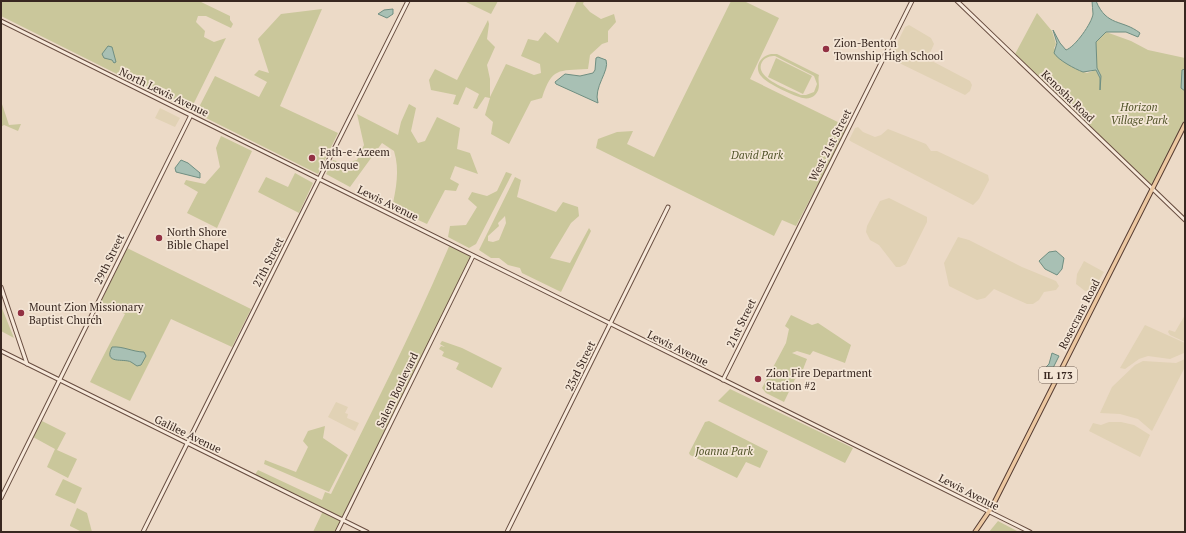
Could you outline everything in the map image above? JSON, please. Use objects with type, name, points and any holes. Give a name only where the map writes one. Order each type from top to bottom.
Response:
[{"type":"main road","name":"Rosecrans Road","points":[[989,512],[1185,124]]},
{"type":"main road","name":"IL 173","points":[[976,532],[989,512]]},
{"type":"street","name":"27th Street","points":[[143,532],[408,1]]},
{"type":"street","name":"West 21st Street","points":[[764,296],[912,1]]},
{"type":"street","name":"Kenosha Road","points":[[957,1],[1152,190],[1185,220]]},
{"type":"street","name":"North Lewis Avenue","points":[[1,21],[319,179]]},
{"type":"street","name":"29th Street","points":[[1,498],[190,115]]},
{"type":"street","name":"Lewis Avenue","points":[[319,179],[1030,532]]},
{"type":"street","name":"23rd Street","points":[[507,532],[668,207]]},
{"type":"street","name":"Salem Boulevard","points":[[337,532],[473,256]]},
{"type":"street","points":[[1,287],[27,364]]},
{"type":"street","name":"21st Street","points":[[723,380],[764,296]]},
{"type":"street","name":"Galilee Avenue","points":[[1,351],[367,532]]},
{"type":"shaded area","points":[[1092,1],[1096,1],[1100,9],[1110,19],[1140,33],[1138,37],[1126,32],[1106,32],[1096,42],[1097,68],[1101,76],[1100,90],[1100,78],[1096,70],[1083,72],[1071,67],[1054,53],[1057,43],[1053,30],[1060,43],[1066,50],[1070,48],[1078,40],[1090,23],[1093,14]]},
{"type":"shaded area","points":[[393,9],[393,14],[387,18],[378,14],[384,10]]},
{"type":"shaded area","points":[[909,25],[931,38],[934,44],[928,57],[930,60],[970,81],[972,85],[970,91],[965,95],[895,61],[892,53],[905,27]]},
{"type":"shaded area","points":[[108,46],[112,47],[116,62],[114,63],[112,60],[104,58],[102,54]]},
{"type":"shaded area","points":[[598,57],[606,60],[607,64],[599,85],[597,97],[598,103],[556,84],[555,82],[565,74],[580,76],[593,73],[595,70],[596,58]]},
{"type":"shaded area","points":[[1185,69],[1185,91],[1181,88],[1182,70]]},
{"type":"shaded area","points":[[160,108],[180,118],[175,127],[155,118]]},
{"type":"shaded area","points":[[858,127],[863,132],[875,137],[881,135],[888,129],[926,144],[931,151],[937,151],[988,175],[989,180],[979,199],[973,205],[849,140],[855,128]]},
{"type":"shaded area","points":[[181,160],[188,163],[200,173],[200,178],[176,172],[175,168]]},
{"type":"shaded area","points":[[889,198],[927,217],[927,222],[906,264],[900,267],[896,267],[879,245],[870,240],[866,232],[867,226],[880,201]]},
{"type":"shaded area","points":[[958,237],[969,240],[1022,267],[1056,281],[1059,286],[1056,290],[1044,292],[1039,300],[1033,304],[1027,304],[994,289],[985,298],[977,300],[949,286],[944,263]]},
{"type":"shaded area","points":[[1056,251],[1064,258],[1062,269],[1057,275],[1045,269],[1039,261],[1049,252]]},
{"type":"shaded area","points":[[1084,261],[1104,272],[1092,292],[1085,291],[1076,284],[1077,274]]},
{"type":"shaded area","points":[[1185,315],[1185,342],[1170,335],[1168,332],[1169,330],[1175,332]]},
{"type":"shaded area","points":[[1145,325],[1185,343],[1184,353],[1170,359],[1148,356],[1139,359],[1125,369],[1120,368]]},
{"type":"shaded area","points":[[112,347],[120,347],[144,352],[146,356],[141,365],[137,366],[128,361],[112,359],[110,353]]},
{"type":"shaded area","points":[[1052,353],[1059,356],[1051,372],[1046,374],[1044,369],[1049,364]]},
{"type":"shaded area","points":[[1185,359],[1185,367],[1152,431],[1138,419],[1120,414],[1100,413],[1112,387],[1135,365],[1143,361],[1176,363]]},
{"type":"shaded area","points":[[336,402],[348,407],[345,413],[348,414],[347,418],[359,423],[355,431],[328,417]]},
{"type":"shaded area","points":[[1109,422],[1121,422],[1134,425],[1150,435],[1140,457],[1089,431],[1093,423],[1101,425]]},
{"type":"green space","points":[[1,1],[199,1],[230,16],[230,20],[233,24],[231,28],[206,16],[198,16],[196,22],[205,31],[204,37],[214,42],[226,38],[192,107],[191,105],[189,110],[1,16]]},
{"type":"green space","points":[[464,1],[498,1],[491,14]]},
{"type":"green space","points":[[577,1],[584,1],[583,4],[590,12],[601,19],[614,14],[616,22],[608,31],[608,42],[602,44],[590,55],[588,69],[563,71],[553,76],[549,81],[542,98],[531,101],[509,144],[491,134],[493,122],[485,115],[490,98],[485,97],[477,109],[473,108],[479,94],[466,87],[458,105],[453,104],[456,95],[431,90],[429,80],[435,69],[457,80],[488,20],[489,24],[487,39],[495,47],[487,65],[490,79],[490,97],[506,64],[534,75],[541,73],[540,64],[521,56],[528,39],[538,41],[545,32],[558,43]]},
{"type":"green space","name":"David Park","points":[[731,1],[744,1],[779,18],[750,79],[848,127],[796,226],[782,220],[774,236],[596,148],[598,139],[617,132],[633,131],[627,144],[654,157]]},
{"type":"green space","points":[[322,9],[280,106],[338,133],[318,174],[196,113],[215,76],[259,97],[267,82],[254,75],[259,70],[269,73],[258,39],[281,14]]},
{"type":"green space","name":"Horizon Village Park","points":[[1037,13],[1052,31],[1056,44],[1054,48],[1079,70],[1087,73],[1096,70],[1100,78],[1101,87],[1101,76],[1096,68],[1096,42],[1106,32],[1131,41],[1148,50],[1185,58],[1185,125],[1152,190],[1014,56]]},
{"type":"green space","points":[[777,54],[819,75],[819,87],[814,96],[811,98],[803,98],[781,89],[765,80],[759,74],[758,66],[761,60],[767,55]],"holes":[[[775,56],[814,76],[817,84],[814,92],[801,95],[781,87],[767,78],[761,68],[762,62],[769,57]]]},
{"type":"green space","points":[[776,58],[812,76],[803,94],[768,77]]},
{"type":"green space","points":[[1,101],[9,125],[21,124],[18,131],[4,125],[1,127]]},
{"type":"green space","points":[[409,104],[416,108],[411,131],[418,143],[425,141],[437,117],[460,128],[457,149],[470,153],[478,174],[455,166],[450,179],[459,184],[456,191],[445,190],[427,224],[392,208],[397,180],[396,158],[394,151],[382,143],[350,187],[326,174],[333,160],[344,163],[357,160],[364,145],[357,114],[398,135],[401,122]]},
{"type":"green space","points":[[221,136],[252,151],[217,228],[187,213],[198,192],[184,184],[186,180],[205,184],[220,167],[216,148]]},
{"type":"green space","points":[[506,172],[512,174],[476,244],[469,248],[448,237],[450,226],[466,225],[477,207],[468,199],[472,192],[487,196],[497,191]]},
{"type":"green space","points":[[295,173],[313,183],[299,213],[258,192],[266,177],[288,187]]},
{"type":"green space","points":[[515,177],[521,180],[517,197],[556,212],[563,202],[578,207],[579,216],[571,223],[550,258],[570,263],[589,228],[591,231],[561,292],[522,273],[520,268],[508,265],[499,258],[491,258],[479,250]],"holes":[[[505,216],[506,223],[499,240],[493,242],[488,241],[488,236],[499,226],[498,223]]]},
{"type":"green space","points":[[450,244],[473,256],[337,532],[313,532],[323,511],[254,476],[258,470],[322,500],[325,492],[331,494],[407,339]]},
{"type":"green space","points":[[127,248],[251,309],[232,347],[171,319],[130,401],[90,382],[125,314],[101,302]]},
{"type":"green space","points":[[1,306],[14,338],[1,331]]},
{"type":"green space","points":[[791,315],[812,325],[818,323],[851,345],[845,363],[813,351],[810,355],[797,351],[792,353],[807,359],[802,372],[797,375],[784,402],[766,393],[762,388],[786,343],[789,329],[785,326]]},
{"type":"green space","points":[[442,341],[462,348],[502,368],[492,388],[456,369],[459,363],[442,356],[444,352],[439,349],[441,346],[445,347],[440,344]]},
{"type":"green space","points":[[730,389],[853,448],[845,463],[718,401]]},
{"type":"green space","points":[[42,421],[66,433],[57,450],[77,459],[68,478],[47,467],[55,449],[33,437]]},
{"type":"green space","name":"Joanna Park","points":[[709,421],[768,451],[760,468],[746,462],[737,478],[690,455],[689,453],[705,422]]},
{"type":"green space","points":[[325,426],[323,438],[348,455],[329,492],[264,464],[265,460],[296,472],[308,447],[303,441],[308,431]]},
{"type":"green space","points":[[63,479],[82,488],[75,504],[55,495]]},
{"type":"green space","points":[[77,508],[87,513],[92,532],[82,532],[70,526]]},
{"type":"green space","points":[[998,521],[1019,532],[989,532]]},
{"type":"place","name":"Zion-Benton Township High School","points":[[826,49]]},
{"type":"place","name":"Fath-e-Azeem Mosque","points":[[312,158]]},
{"type":"place","name":"North Shore Bible Chapel","points":[[159,238]]},
{"type":"place","name":"Mount Zion Missionary Baptist Church","points":[[21,313]]},
{"type":"place","name":"Zion Fire Department Station #2","points":[[758,379]]}]
